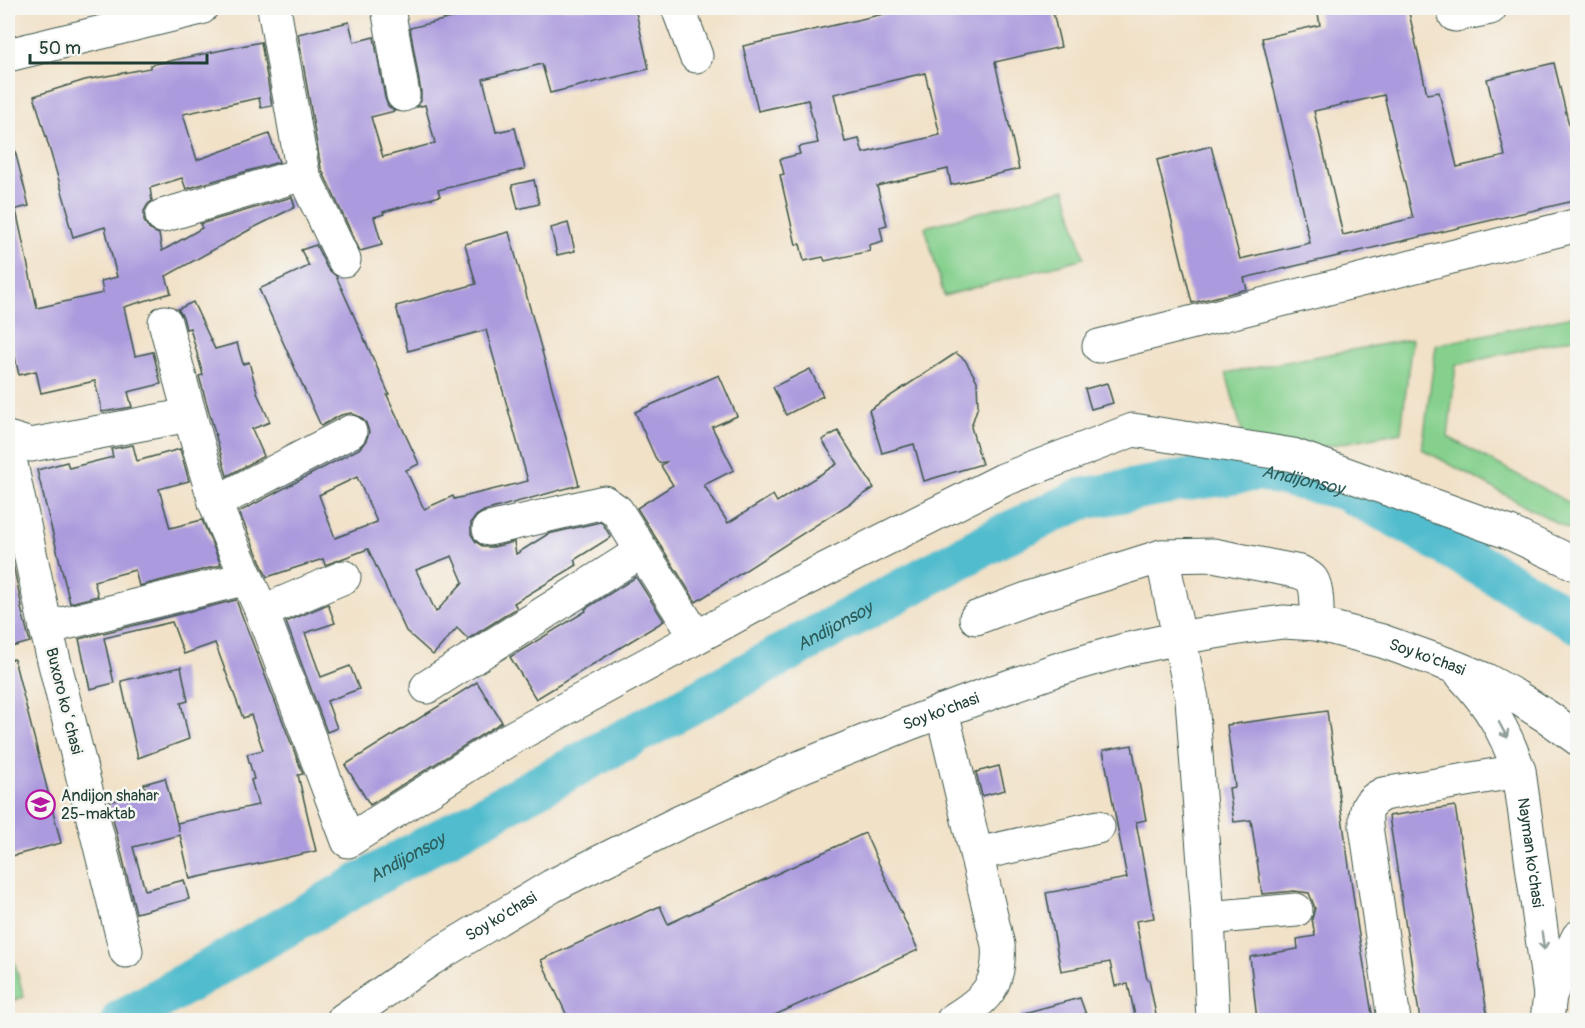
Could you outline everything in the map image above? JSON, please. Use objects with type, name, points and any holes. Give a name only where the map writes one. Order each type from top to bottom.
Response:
[{"type":"main road","points":[[8,55],[201,8]]},
{"type":"main road","points":[[274,8],[303,174],[344,260]]},
{"type":"main road","points":[[387,8],[403,95]]},
{"type":"main road","points":[[678,8],[696,56]]},
{"type":"main road","points":[[1453,8],[1455,15],[1490,8]]},
{"type":"main road","points":[[162,216],[303,174]]},
{"type":"main road","points":[[1099,346],[1578,225]]},
{"type":"main road","points":[[165,322],[215,503],[262,612],[348,841],[508,740],[778,593],[1003,480],[1133,430],[1293,455],[1510,533],[1578,565]]},
{"type":"main road","points":[[8,438],[32,445],[189,415]]},
{"type":"main road","points":[[215,503],[350,432]]},
{"type":"main road","name":"Buxoro koʻchasi","points":[[8,450],[12,502],[46,628],[126,951]]},
{"type":"main road","points":[[489,529],[604,502],[617,511],[696,637]]},
{"type":"main road","points":[[428,687],[642,551]]},
{"type":"main road","points":[[976,618],[1044,593],[1162,556],[1213,555],[1300,572],[1308,576],[1315,587],[1317,624]]},
{"type":"main road","points":[[1162,556],[1192,699],[1209,918],[1213,1020]]},
{"type":"main road","points":[[46,628],[247,578]]},
{"type":"main road","points":[[262,612],[344,578]]},
{"type":"main road","name":"Soy ko'chasi","points":[[343,1020],[430,959],[552,886],[678,823],[803,766],[942,711],[1059,669],[1124,650],[1245,627],[1283,622],[1317,624],[1382,640],[1486,680],[1515,696],[1578,739]]},
{"type":"main road","name":"Nayman ko'chasi","points":[[1455,667],[1495,715],[1509,742],[1519,771],[1553,1014]]},
{"type":"main road","points":[[942,711],[998,945],[999,963],[996,977],[987,992],[972,1009],[953,1020]]},
{"type":"main road","points":[[1394,1020],[1366,826],[1365,814],[1369,804],[1383,794],[1519,771]]},
{"type":"main road","points":[[977,854],[1098,827]]},
{"type":"main road","points":[[1209,918],[1296,910]]},
{"type":"main road","name":"Nayman ko'chasi","points":[[1553,1014],[1578,936]]},
{"type":"green space","points":[[1065,189],[1084,258],[944,296],[925,227]]},
{"type":"green space","points":[[1577,315],[1577,337],[1456,365],[1448,437],[1577,507],[1577,534],[1422,449],[1436,345]]},
{"type":"green space","points":[[1412,339],[1401,432],[1322,447],[1244,439],[1226,373]]},
{"type":"green space","points":[[8,939],[24,997],[8,1002]]},
{"type":"building","points":[[466,8],[635,8],[649,69],[550,93],[542,64],[483,79],[496,132],[515,128],[525,169],[438,190],[440,196],[383,212],[384,214],[374,217],[382,245],[360,251],[321,168],[298,34],[349,22],[354,42],[374,37],[385,98],[388,106],[395,111],[371,117],[383,157],[435,143],[425,105],[417,107],[421,101],[421,92],[410,28],[468,14]]},
{"type":"building","points":[[904,8],[1052,8],[1061,47],[995,62],[1019,169],[951,185],[948,169],[877,186],[887,225],[880,227],[883,241],[869,245],[870,251],[825,261],[823,257],[804,261],[800,244],[796,245],[780,175],[784,174],[780,159],[800,154],[798,147],[818,143],[808,100],[758,111],[743,46]],"holes":[[[925,73],[940,135],[863,153],[859,139],[845,142],[834,94]]]},
{"type":"building","points":[[1317,8],[1408,8],[1427,94],[1439,92],[1457,167],[1505,156],[1487,79],[1554,63],[1574,146],[1578,145],[1578,200],[1244,278],[1247,289],[1192,303],[1157,160],[1211,146],[1240,259],[1310,243],[1262,38],[1320,25]],"holes":[[[1384,95],[1413,218],[1343,235],[1314,111]]]},
{"type":"building","points":[[261,42],[272,106],[261,108],[259,98],[183,114],[197,160],[269,134],[279,162],[186,189],[182,178],[150,188],[152,201],[144,211],[144,221],[150,230],[159,234],[162,251],[202,228],[200,224],[292,197],[295,207],[166,276],[171,293],[124,307],[135,356],[153,352],[161,384],[128,392],[132,407],[102,412],[95,381],[41,393],[36,371],[19,375],[8,327],[8,148],[14,147],[29,206],[13,210],[16,210],[37,308],[103,293],[101,281],[117,277],[105,227],[73,237],[67,216],[69,215],[34,96],[85,80],[150,68],[150,65]]},
{"type":"building","points":[[534,180],[539,204],[518,209],[512,185]]},
{"type":"building","points":[[568,223],[575,251],[557,255],[551,228]]},
{"type":"building","points":[[509,232],[579,485],[484,511],[471,523],[471,534],[476,542],[484,547],[514,542],[516,554],[548,534],[600,522],[611,537],[574,560],[577,565],[514,603],[517,608],[468,639],[457,628],[433,655],[406,631],[368,549],[325,565],[323,559],[267,577],[239,512],[359,449],[366,441],[369,432],[366,423],[351,413],[341,415],[321,426],[259,289],[309,266],[301,250],[316,245],[327,268],[336,276],[419,464],[406,470],[424,509],[453,496],[454,499],[528,481],[486,330],[408,351],[396,306],[476,284],[465,244]],"holes":[[[357,477],[377,522],[335,538],[319,495]],[[452,556],[463,582],[436,612],[416,570]]]},
{"type":"building","points":[[193,302],[215,349],[237,343],[243,364],[249,362],[258,395],[270,422],[252,429],[264,456],[227,476],[199,376],[203,375],[190,328],[186,329],[178,309]]},
{"type":"building","points":[[956,353],[965,360],[977,381],[978,406],[971,427],[982,464],[924,481],[914,444],[882,453],[869,410]]},
{"type":"building","points":[[810,369],[823,396],[786,415],[773,387]]},
{"type":"building","points":[[719,375],[737,416],[712,427],[734,470],[704,485],[728,523],[773,495],[777,502],[837,464],[822,440],[838,431],[874,488],[696,602],[637,508],[673,485],[661,466],[666,462],[659,463],[655,457],[635,412]]},
{"type":"building","points":[[1107,383],[1113,403],[1091,409],[1085,389]]},
{"type":"building","points":[[133,445],[137,461],[180,449],[189,481],[159,489],[170,528],[202,520],[221,565],[139,586],[135,570],[94,581],[98,596],[70,603],[37,470],[67,462],[69,468],[113,457],[111,449]]},
{"type":"building","points":[[8,541],[30,642],[8,648]]},
{"type":"building","points":[[636,577],[664,621],[536,699],[510,657],[586,611],[585,609]]},
{"type":"building","points":[[236,600],[303,774],[298,775],[316,851],[190,879],[180,835],[133,847],[145,890],[184,880],[189,899],[136,913],[109,802],[146,792],[144,784],[165,778],[179,831],[177,823],[258,805],[247,754],[263,750],[251,715],[243,718],[215,643],[184,654],[172,622],[104,638],[114,683],[90,689],[79,639]]},
{"type":"building","points":[[328,604],[335,623],[305,633],[321,677],[350,666],[359,689],[327,701],[337,728],[327,732],[286,622]]},
{"type":"building","points":[[14,659],[61,843],[12,856],[8,840],[8,660]]},
{"type":"building","points":[[181,667],[188,701],[181,703],[189,739],[138,758],[121,681]]},
{"type":"building","points":[[477,682],[502,722],[370,805],[345,765]]},
{"type":"building","points":[[1327,711],[1373,1020],[1257,1020],[1250,957],[1298,949],[1297,939],[1315,936],[1312,919],[1315,908],[1309,893],[1294,891],[1262,894],[1251,820],[1234,822],[1229,788],[1235,787],[1227,725]]},
{"type":"building","points":[[1132,745],[1146,820],[1136,822],[1154,918],[1136,921],[1157,1020],[1136,1020],[1128,984],[1115,986],[1110,962],[1061,971],[1046,893],[1127,878],[1103,750]]},
{"type":"building","points":[[999,766],[1005,790],[982,796],[976,772]]},
{"type":"building","points":[[1455,806],[1488,1020],[1420,1020],[1389,816]]},
{"type":"building","points":[[865,833],[918,950],[764,1020],[569,1020],[541,960],[660,906],[668,924]]},
{"type":"building","points":[[1080,998],[1088,1020],[1021,1020],[1020,1014]]},
{"type":"waterway","name":"Andijonsoy","points":[[122,1020],[393,865],[1003,535],[1082,499],[1175,482],[1260,470],[1343,489],[1408,523],[1578,623]]},
{"type":"place","name":"Andijon shahar 25-maktab","points":[[40,805]]}]
